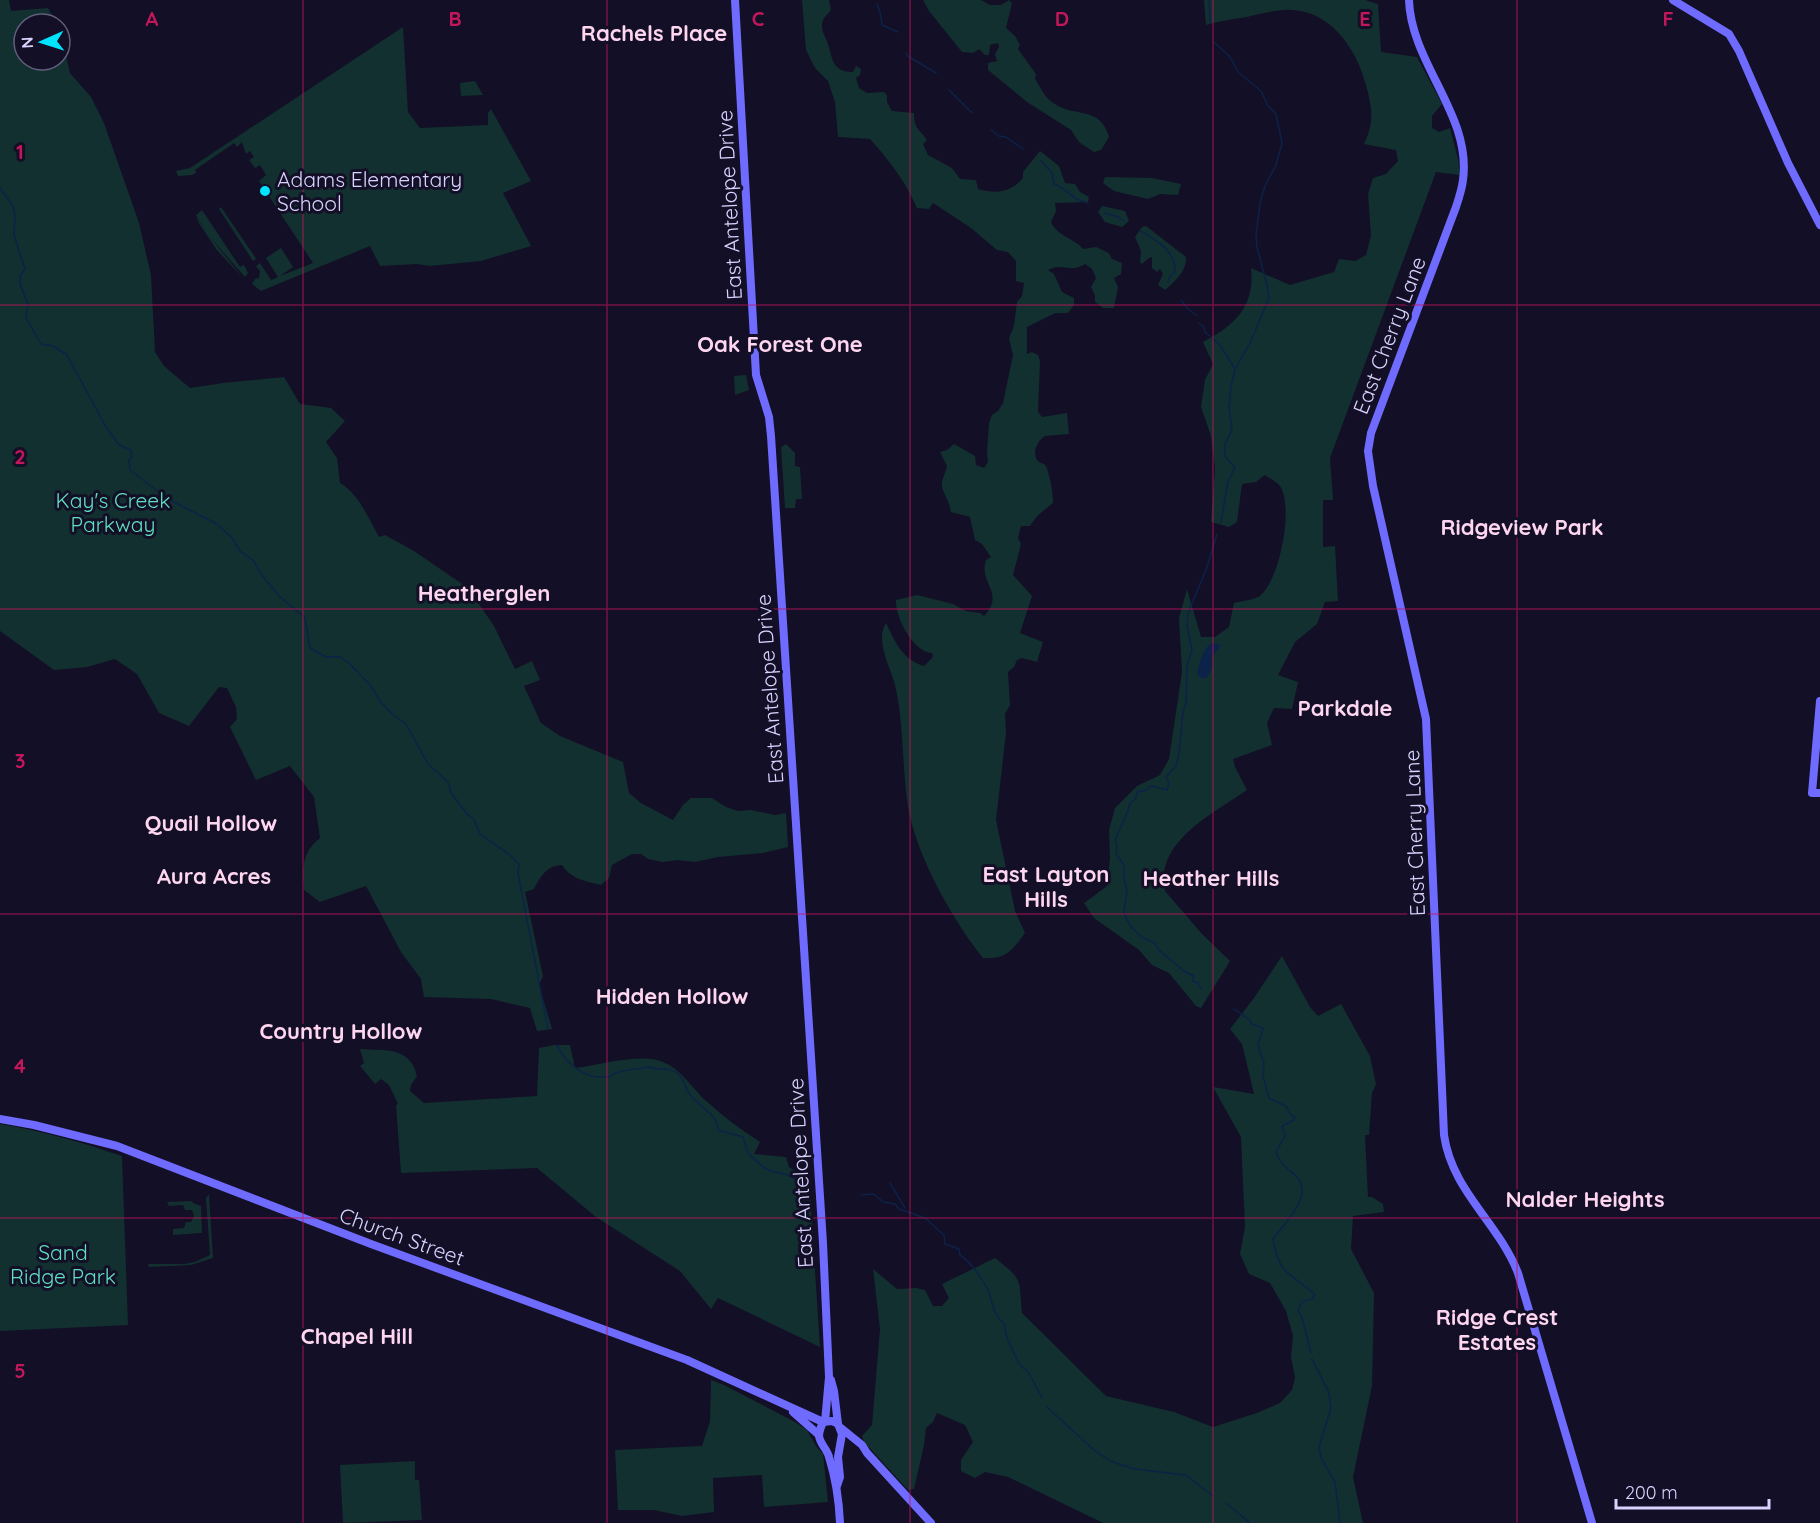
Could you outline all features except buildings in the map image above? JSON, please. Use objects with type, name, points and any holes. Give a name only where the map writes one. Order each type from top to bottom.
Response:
[{"type":"street","name":"East Antelope Drive","points":[[735,0],[756,375],[769,417],[772,443],[821,1221],[829,1377],[824,1422]]},
{"type":"street","name":"East Cherry Lane","points":[[1408,0],[1417,44],[1456,125],[1463,154],[1464,181],[1371,433],[1368,451],[1373,486],[1426,719],[1444,1135],[1456,1175],[1503,1243],[1515,1266],[1592,1523]]},
{"type":"street","points":[[1673,0],[1729,34],[1739,51],[1788,163],[1820,225]]},
{"type":"street","points":[[1816,793],[1820,701]]},
{"type":"street","name":"Church Street","points":[[0,1119],[117,1146],[371,1244],[687,1360],[824,1422]]},
{"type":"street","name":"East Antelope Drive","points":[[829,1377],[834,1391],[839,1426]]},
{"type":"street","points":[[808,1415],[821,1412],[828,1398]]},
{"type":"street","name":"Church Street","points":[[786,1406],[819,1435]]},
{"type":"street","points":[[840,1523],[837,1486],[833,1478],[831,1461],[819,1435],[824,1422],[832,1421],[861,1445],[931,1523]]},
{"type":"street","points":[[837,1486],[840,1477],[839,1426]]},
{"type":"street","points":[[825,1447],[832,1448],[840,1443],[851,1444],[867,1453]]},
{"type":"green space","name":"Kay's Creek Parkway","points":[[0,0],[9,0],[11,11],[48,8],[50,12],[12,12],[12,72],[70,72],[91,97],[104,123],[139,223],[151,275],[155,352],[164,366],[190,388],[284,377],[300,404],[331,408],[345,421],[326,442],[337,458],[340,483],[358,500],[379,537],[385,535],[414,551],[468,588],[494,626],[515,669],[532,661],[540,680],[524,686],[541,723],[560,736],[623,762],[629,793],[641,803],[673,820],[691,798],[712,798],[738,811],[751,810],[775,815],[786,813],[788,847],[763,853],[718,857],[695,862],[677,860],[663,862],[648,859],[641,854],[632,854],[612,865],[609,878],[601,885],[574,876],[562,865],[552,867],[545,872],[534,889],[525,892],[543,976],[539,985],[552,1029],[537,1031],[530,1008],[491,999],[424,997],[421,979],[401,952],[366,886],[320,902],[304,890],[304,861],[314,843],[320,838],[314,797],[290,766],[256,780],[230,727],[237,719],[236,707],[227,688],[219,687],[189,726],[159,713],[137,674],[115,659],[87,667],[54,670],[0,631]]},
{"type":"green space","points":[[802,0],[829,0],[831,10],[822,23],[822,28],[834,64],[846,71],[853,72],[856,66],[861,69],[860,75],[856,78],[859,88],[867,93],[884,92],[892,111],[914,113],[916,125],[927,140],[923,144],[928,155],[952,168],[960,179],[976,180],[978,189],[997,192],[1018,183],[1023,178],[1023,172],[1040,151],[1059,166],[1065,183],[1075,184],[1080,192],[1089,197],[1088,202],[1055,203],[1056,211],[1051,222],[1054,227],[1083,249],[1096,247],[1109,253],[1112,259],[1122,263],[1121,274],[1114,278],[1118,287],[1114,308],[1103,308],[1095,302],[1095,295],[1091,287],[1096,278],[1092,269],[1085,264],[1075,268],[1058,267],[1048,270],[1054,274],[1062,292],[1074,298],[1074,305],[1068,313],[1055,313],[1027,327],[1027,354],[1032,352],[1038,355],[1040,361],[1038,412],[1042,417],[1067,413],[1069,434],[1045,436],[1038,444],[1035,451],[1036,458],[1047,469],[1053,503],[1030,526],[1021,526],[1018,538],[1021,544],[1013,575],[1032,596],[1020,633],[1043,642],[1037,662],[1022,658],[1017,660],[1008,672],[1010,705],[1005,714],[1006,733],[996,820],[1015,911],[1025,933],[1013,948],[998,957],[983,958],[971,943],[937,887],[919,846],[908,807],[899,703],[882,639],[886,623],[905,655],[924,666],[933,657],[932,653],[918,647],[906,632],[896,607],[896,600],[917,595],[953,604],[966,611],[980,613],[984,616],[990,608],[992,594],[985,576],[985,568],[986,560],[991,557],[982,544],[975,540],[970,517],[951,512],[942,487],[947,466],[940,452],[954,444],[975,456],[976,465],[984,468],[988,462],[989,423],[992,415],[1003,403],[1013,355],[1009,338],[1024,283],[1016,281],[1016,261],[1008,252],[997,250],[971,228],[933,203],[929,209],[917,208],[897,172],[870,139],[838,137],[835,102],[828,81],[815,68],[806,50]]},
{"type":"green space","points":[[923,0],[981,0],[990,5],[1001,5],[1009,0],[1012,3],[1006,28],[1015,36],[1020,45],[1018,49],[1036,74],[1035,79],[1042,91],[1049,100],[1060,107],[1093,116],[1099,120],[1109,137],[1101,150],[1094,152],[1079,142],[1071,130],[1027,102],[988,70],[988,63],[997,61],[995,54],[999,47],[998,43],[990,45],[989,55],[985,55],[979,49],[973,53],[962,52],[929,11]]},
{"type":"green space","points":[[1204,0],[1365,0],[1378,4],[1381,52],[1417,57],[1442,104],[1432,116],[1432,128],[1439,132],[1450,128],[1460,175],[1436,172],[1330,458],[1333,500],[1323,500],[1323,547],[1335,546],[1338,601],[1325,602],[1317,624],[1295,642],[1278,675],[1298,682],[1292,709],[1274,708],[1267,723],[1272,745],[1233,759],[1247,790],[1204,819],[1177,844],[1164,874],[1165,891],[1202,934],[1230,961],[1201,1008],[1196,1006],[1169,973],[1152,965],[1139,950],[1094,918],[1084,903],[1107,886],[1110,858],[1109,830],[1115,808],[1137,786],[1160,775],[1169,759],[1182,672],[1179,618],[1187,589],[1201,637],[1215,637],[1229,627],[1234,603],[1260,596],[1267,587],[1274,575],[1283,542],[1286,510],[1284,496],[1280,486],[1265,475],[1256,482],[1242,484],[1237,522],[1229,527],[1211,522],[1215,468],[1211,436],[1201,407],[1205,380],[1213,364],[1203,342],[1225,329],[1246,304],[1250,294],[1251,268],[1290,285],[1334,272],[1339,259],[1355,261],[1366,255],[1371,236],[1368,194],[1373,178],[1386,174],[1398,161],[1396,150],[1364,144],[1371,121],[1365,82],[1346,42],[1325,21],[1313,14],[1298,10],[1283,10],[1206,25]]},
{"type":"green space","points":[[403,27],[408,112],[420,128],[488,125],[488,113],[491,109],[531,181],[503,193],[531,246],[481,261],[430,266],[417,264],[380,266],[370,246],[261,291],[252,284],[255,279],[259,278],[260,271],[256,266],[260,263],[271,280],[278,277],[266,258],[281,248],[293,267],[280,276],[313,263],[259,181],[266,175],[260,165],[255,168],[249,160],[254,157],[250,151],[246,154],[242,142],[237,147],[234,143],[195,170],[196,173],[192,175],[178,176],[176,171],[190,168]]},
{"type":"green space","points":[[475,81],[483,95],[461,96],[460,83]]},
{"type":"green space","points":[[1105,177],[1152,178],[1181,184],[1178,195],[1160,194],[1148,199],[1114,191],[1103,183]]},
{"type":"green space","points":[[1102,206],[1125,211],[1129,221],[1122,227],[1105,222],[1098,212]]},
{"type":"green space","points":[[221,207],[255,257],[253,261],[219,209]]},
{"type":"green space","points":[[202,210],[240,267],[244,265],[248,273],[245,277],[209,236],[243,278],[216,249],[199,223],[196,216],[208,234],[196,215]]},
{"type":"green space","points":[[1146,226],[1186,257],[1185,267],[1165,290],[1158,285],[1163,274],[1160,269],[1157,272],[1152,268],[1152,257],[1142,264],[1140,262],[1141,251],[1135,237],[1142,227]]},
{"type":"green space","points":[[746,375],[749,390],[735,395],[734,376]]},
{"type":"green space","points":[[786,444],[795,453],[795,466],[800,467],[802,499],[796,499],[795,508],[785,508],[781,447]]},
{"type":"green space","points":[[1282,956],[1310,1007],[1318,1016],[1341,1004],[1370,1056],[1376,1084],[1372,1093],[1369,1135],[1365,1135],[1368,1197],[1383,1204],[1384,1212],[1353,1216],[1351,1249],[1374,1293],[1372,1386],[1353,1477],[1363,1523],[1103,1523],[1008,1477],[985,1472],[975,1478],[961,1471],[961,1460],[973,1442],[965,1425],[937,1413],[933,1422],[926,1428],[914,1489],[908,1490],[864,1442],[862,1436],[872,1425],[880,1329],[873,1269],[897,1289],[925,1290],[933,1306],[942,1306],[949,1298],[942,1284],[995,1258],[1011,1271],[1018,1281],[1022,1313],[1106,1396],[1174,1412],[1213,1427],[1280,1403],[1292,1390],[1295,1378],[1291,1357],[1293,1336],[1286,1311],[1270,1283],[1249,1274],[1240,1254],[1245,1227],[1241,1137],[1213,1087],[1254,1094],[1242,1044],[1230,1029]]},
{"type":"green space","points":[[570,1045],[575,1068],[643,1058],[669,1065],[712,1106],[760,1142],[754,1154],[786,1157],[789,1167],[809,1179],[820,1347],[718,1298],[711,1309],[680,1271],[596,1217],[537,1168],[401,1173],[396,1105],[398,1104],[389,1085],[381,1079],[375,1084],[360,1066],[364,1063],[360,1049],[395,1052],[409,1059],[417,1076],[410,1091],[424,1103],[537,1096],[539,1048]]},
{"type":"green space","name":"Sand Ridge Park","points":[[0,1124],[61,1137],[122,1156],[128,1325],[0,1331]]},
{"type":"green space","points":[[209,1194],[213,1258],[191,1265],[149,1267],[148,1264],[195,1262],[210,1255],[206,1198]]},
{"type":"green space","points":[[192,1201],[201,1206],[202,1233],[173,1235],[173,1229],[184,1228],[186,1222],[191,1222],[194,1216],[192,1210],[185,1210],[183,1205],[169,1206],[167,1202]]},
{"type":"green space","points":[[711,1380],[807,1430],[823,1454],[828,1502],[764,1507],[762,1475],[713,1478],[714,1512],[682,1516],[654,1510],[618,1510],[615,1450],[702,1446],[710,1421]]},
{"type":"green space","points":[[415,1461],[415,1480],[419,1480],[422,1520],[343,1523],[340,1465]]},
{"type":"water","points":[[1212,643],[1219,644],[1220,647],[1212,657],[1210,673],[1206,678],[1201,678],[1197,673],[1200,661]]},
{"type":"waterway","points":[[1209,0],[1210,23]]},
{"type":"waterway","points":[[877,4],[882,25],[898,32]]},
{"type":"waterway","points":[[1214,42],[1230,57],[1239,73],[1261,91],[1268,106],[1276,114],[1282,143],[1276,165],[1265,186],[1260,203],[1256,235],[1257,247],[1269,298],[1250,343],[1235,369],[1231,386],[1229,408],[1232,430],[1225,444],[1225,456],[1235,468],[1228,481],[1221,522]]},
{"type":"waterway","points":[[906,53],[936,73]]},
{"type":"waterway","points":[[949,90],[972,113]]},
{"type":"waterway","points":[[991,130],[1023,149]]},
{"type":"waterway","points":[[1041,161],[1052,173],[1054,184],[1088,204]]},
{"type":"waterway","points":[[0,188],[13,206],[14,235],[25,269],[20,276],[20,284],[28,304],[26,318],[41,344],[53,346],[67,355],[106,427],[119,445],[131,450],[130,470],[168,499],[217,524],[232,538],[240,551],[254,561],[260,573],[279,596],[305,618],[310,648],[326,657],[340,657],[349,663],[371,686],[380,701],[393,715],[406,724],[428,764],[448,782],[451,793],[468,815],[474,819],[480,834],[519,864],[518,873],[548,1029]]},
{"type":"waterway","points":[[1105,213],[1124,221]]},
{"type":"waterway","points":[[1141,231],[1169,252],[1175,265],[1175,272],[1170,276],[1168,282]]},
{"type":"waterway","points":[[1181,300],[1196,315]]},
{"type":"waterway","points":[[1199,323],[1204,327],[1205,332],[1220,345],[1235,369]]},
{"type":"waterway","points":[[1201,989],[1198,983],[1192,981],[1194,976],[1184,971],[1159,950],[1155,943],[1143,938],[1127,920],[1124,912],[1127,890],[1124,865],[1116,854],[1115,840],[1137,792],[1151,786],[1167,790],[1169,783],[1166,777],[1176,766],[1186,703],[1187,665],[1192,650],[1187,626],[1188,613],[1206,570],[1217,534]]},
{"type":"waterway","points":[[1234,1009],[1252,1024],[1263,1028],[1258,1045],[1264,1063],[1263,1076],[1269,1098],[1286,1106],[1290,1114],[1295,1117],[1294,1120],[1282,1126],[1285,1136],[1276,1152],[1282,1163],[1297,1177],[1302,1193],[1296,1210],[1273,1239],[1283,1268],[1315,1295],[1312,1299],[1303,1302],[1298,1311],[1302,1317],[1311,1353]]},
{"type":"waterway","points":[[557,1045],[571,1064],[591,1076],[609,1077],[616,1073],[649,1067],[677,1073],[692,1097],[712,1115],[718,1130],[743,1137],[748,1153],[763,1167],[808,1185]]},
{"type":"waterway","points":[[890,1183],[905,1208]]},
{"type":"waterway","points":[[861,1195],[874,1194],[883,1202],[895,1204],[899,1209],[925,1218],[944,1235],[945,1244],[959,1249],[960,1255],[968,1261],[987,1288],[995,1312],[1004,1323],[1007,1338],[1019,1364],[1029,1373],[1042,1398]]},
{"type":"waterway","points":[[1312,1359],[1329,1393],[1331,1408],[1319,1447],[1321,1458],[1335,1482],[1340,1523]]},
{"type":"waterway","points":[[1047,1407],[1094,1450],[1110,1461],[1134,1469],[1186,1475],[1213,1496]]},
{"type":"waterway","points":[[1226,1503],[1250,1523]]},
{"type":"place","name":"Adams Elementary School","points":[[265,191]]},
{"type":"district","name":"Rachels Place","points":[[654,33]]},
{"type":"district","name":"Oak Forest One","points":[[780,344]]},
{"type":"district","name":"Ridgeview Park","points":[[1522,527]]},
{"type":"district","name":"Heatherglen","points":[[484,593]]},
{"type":"district","name":"Parkdale","points":[[1345,708]]},
{"type":"district","name":"Quail Hollow","points":[[211,823]]},
{"type":"district","name":"Aura Acres","points":[[214,876]]},
{"type":"district","name":"Heather Hills","points":[[1211,878]]},
{"type":"district","name":"East Layton Hills","points":[[1046,886]]},
{"type":"district","name":"Hidden Hollow","points":[[672,996]]},
{"type":"district","name":"Country Hollow","points":[[341,1031]]},
{"type":"district","name":"Nalder Heights","points":[[1585,1199]]},
{"type":"district","name":"Ridge Crest Estates","points":[[1497,1330]]},
{"type":"district","name":"Chapel Hill","points":[[357,1336]]}]
